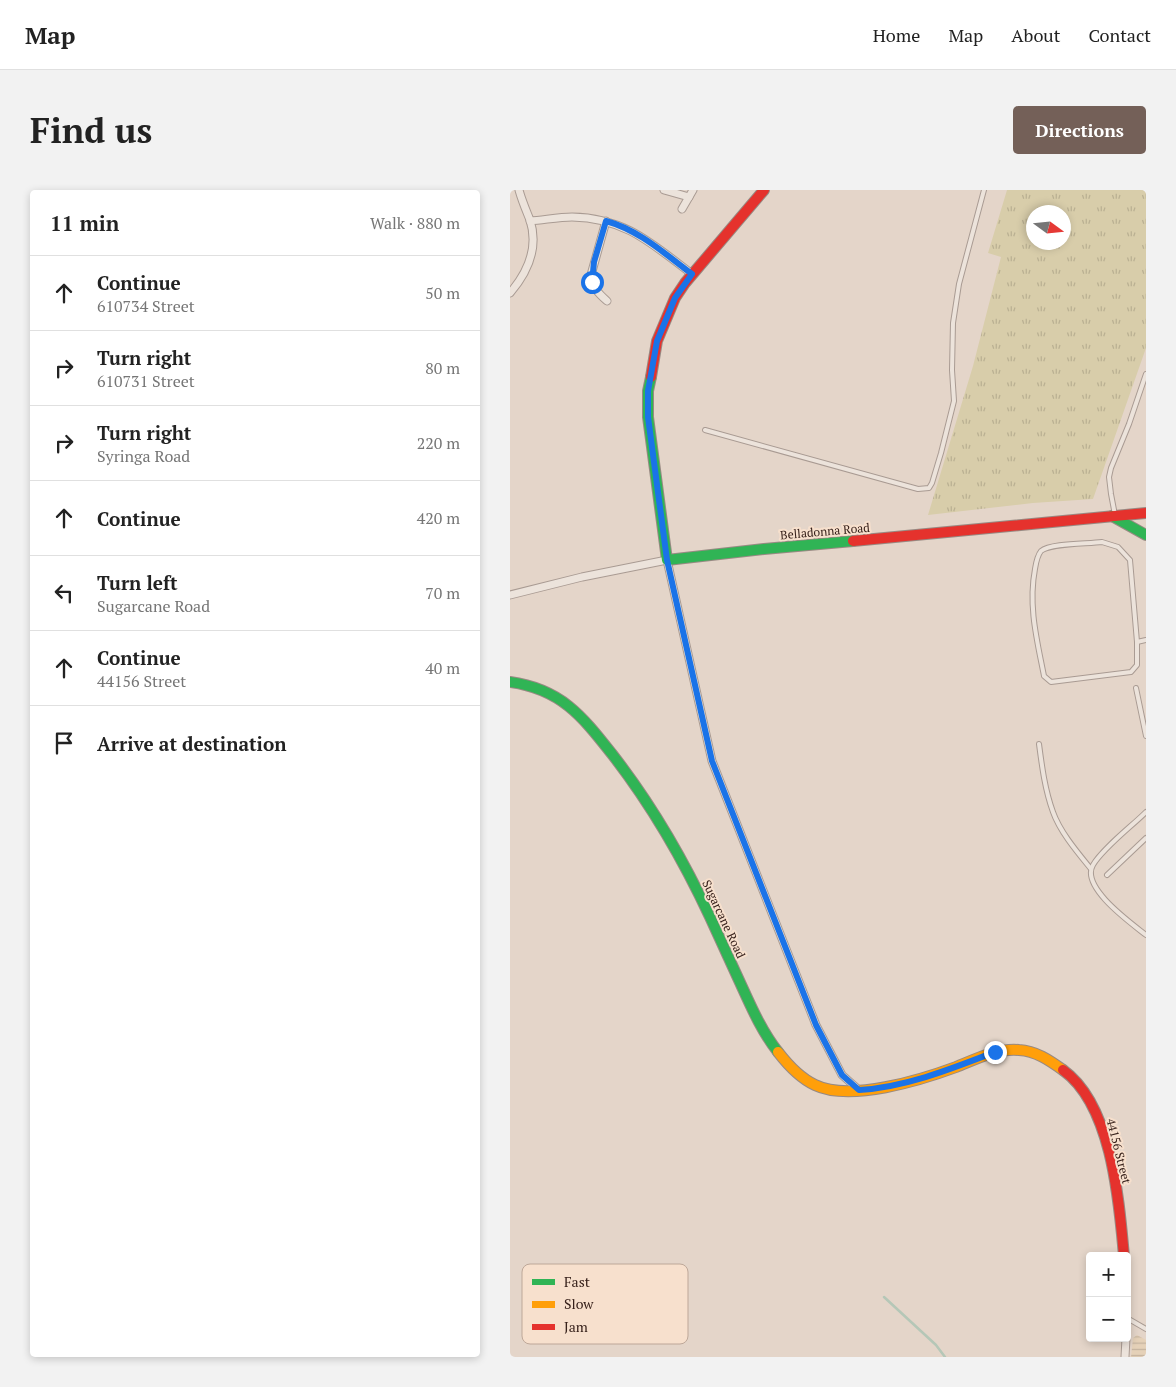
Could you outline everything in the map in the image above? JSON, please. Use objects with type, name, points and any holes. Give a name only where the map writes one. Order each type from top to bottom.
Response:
[{"type":"street","points":[[510,293],[526,273],[531,261],[533,247],[530,221],[520,190]]},
{"type":"street","points":[[664,190],[691,194],[682,209]]},
{"type":"street","points":[[764,190],[692,274],[675,298],[657,341],[648,391],[648,417],[667,560],[715,770],[816,1025],[842,1075],[859,1090]]},
{"type":"street","points":[[530,221],[571,217],[606,221],[619,225],[639,234],[692,274]]},
{"type":"street","points":[[606,221],[591,275],[594,289],[607,301]]},
{"type":"street","name":"Belladonna Road","points":[[510,595],[582,577],[667,560],[1146,513]]},
{"type":"street","points":[[1113,516],[1146,535]]},
{"type":"street","name":"Sugarcane Road","points":[[510,682],[535,687],[566,702],[582,716],[624,769],[660,823],[692,881],[760,1023],[778,1054],[798,1074],[811,1083],[828,1090],[844,1092],[879,1089],[947,1070]]},
{"type":"street","name":"44156 Street","points":[[947,1070],[995,1052],[1009,1049],[1025,1050],[1039,1055],[1069,1073],[1087,1095],[1096,1111],[1105,1136],[1117,1194],[1124,1252]]},
{"type":"street","points":[[1125,1357],[1126,1342]]},
{"type":"lane","points":[[705,430],[918,490],[929,488],[941,454],[954,401],[952,344],[958,294],[984,190]]},
{"type":"lane","points":[[1113,516],[1109,477],[1111,468],[1129,424],[1146,374]]},
{"type":"lane","points":[[1102,542],[1118,547],[1131,563],[1137,642],[1137,665],[1131,672],[1054,683],[1048,681],[1044,676],[1032,609],[1032,585],[1036,563],[1042,551],[1055,547],[1102,542]]},
{"type":"lane","points":[[1137,642],[1146,640]]},
{"type":"lane","points":[[1136,688],[1146,736]]},
{"type":"lane","points":[[1039,744],[1042,773],[1053,814],[1074,848],[1091,869],[1092,880],[1098,892],[1146,935]]},
{"type":"lane","points":[[1091,869],[1102,855],[1146,812]]},
{"type":"lane","points":[[1107,875],[1146,838]]},
{"type":"lane","points":[[1131,1320],[1146,1329]]},
{"type":"shaded area","points":[[1137,1335],[1146,1340],[1146,1357],[1131,1357],[1133,1338]]},
{"type":"green space","points":[[1007,190],[1146,190],[1146,348],[1093,499],[1033,503],[928,515],[973,366],[1001,257],[988,253]]},
{"type":"waterway","points":[[884,1297],[936,1345],[945,1357]]},
{"type":"traffic: fast","points":[[651,377],[648,391],[648,417],[667,560],[853,541]]},
{"type":"traffic: fast","points":[[1112,516],[1146,535]]},
{"type":"traffic: fast","points":[[510,682],[543,691],[569,706],[591,728],[626,773],[653,812],[700,895],[755,1014],[778,1052]]},
{"type":"traffic: slow","points":[[778,1052],[804,1079],[830,1090],[866,1090],[905,1083],[987,1055],[1011,1050],[1037,1054],[1063,1070]]},
{"type":"traffic: jam","points":[[651,377],[657,341],[675,298],[685,283],[764,190]]},
{"type":"traffic: jam","points":[[853,541],[1146,513]]},
{"type":"traffic: jam","points":[[1063,1070],[1079,1086],[1092,1106],[1103,1130],[1115,1182],[1124,1252]]},
{"type":"route","points":[[592,282],[591,275],[606,221],[639,234],[692,274],[675,298],[657,341],[648,391],[648,417],[667,560],[712,761],[816,1025],[835,1062],[842,1075],[859,1090],[879,1089],[947,1070],[995,1052]]}]
